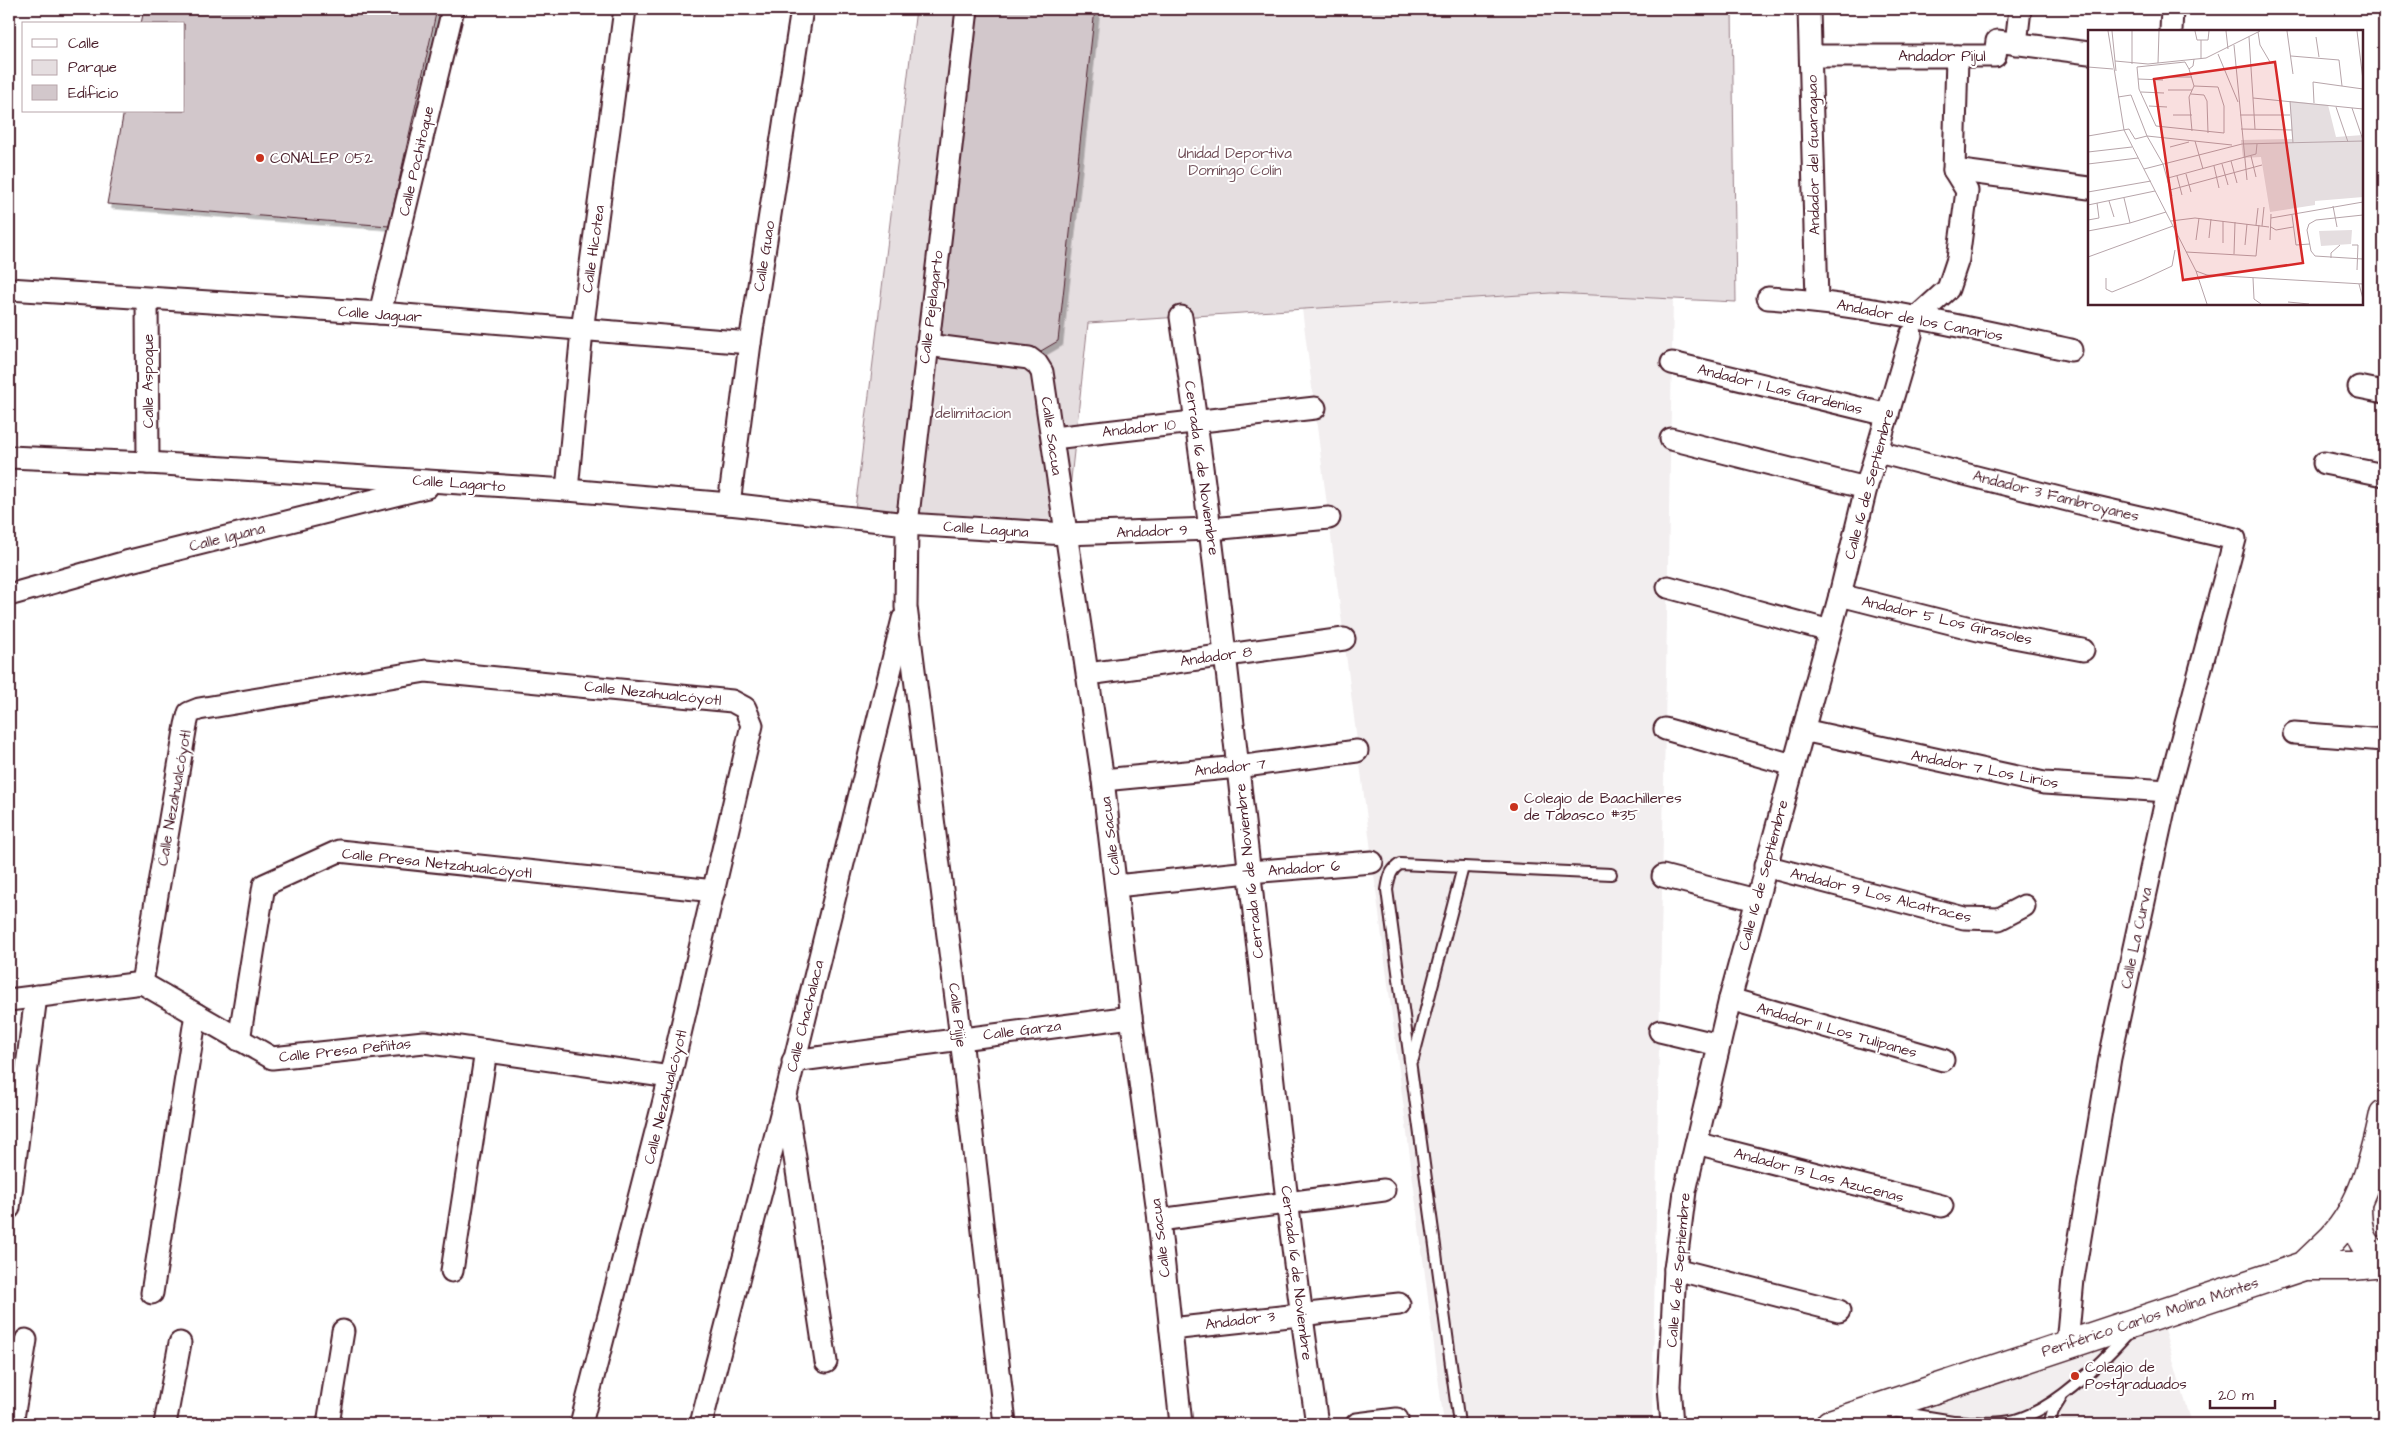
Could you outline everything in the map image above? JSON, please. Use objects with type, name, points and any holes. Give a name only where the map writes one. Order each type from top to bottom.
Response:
[{"type":"main road","name":"Periférico Carlos Molina Móntes","points":[[1830,1424],[2143,1318],[2304,1266],[2333,1238],[2356,1204],[2378,1146],[2384,1114]]},
{"type":"main road","points":[[2356,1204],[2357,1227],[2362,1243],[2384,1257]]},
{"type":"main road","points":[[2304,1266],[2352,1266],[2384,1263]]},
{"type":"street","name":"Calle Pochitoque","points":[[380,313],[453,9]]},
{"type":"street","name":"Calle Hicotea","points":[[567,490],[582,331],[625,9]]},
{"type":"street","name":"Calle Guao","points":[[729,504],[750,343],[802,9]]},
{"type":"street","name":"Calle Pejelagarto","points":[[906,607],[907,524],[967,9]]},
{"type":"street","name":"Andador del Guaraguao","points":[[1809,9],[1817,301]]},
{"type":"street","points":[[2016,44],[2020,9]]},
{"type":"street","points":[[2171,30],[2172,9]]},
{"type":"street","name":"Andador Pijul","points":[[1811,56],[1995,56],[1997,41],[2088,53]]},
{"type":"street","points":[[1913,327],[1948,289],[1958,259],[1967,192],[1954,170],[1957,56]]},
{"type":"street","points":[[1954,170],[2088,188]]},
{"type":"street","name":"Calle Jaguar","points":[[9,289],[380,313],[582,331],[750,343]]},
{"type":"street","name":"Andador de los Canarios","points":[[1768,298],[1817,301],[1913,327],[2071,350]]},
{"type":"street","name":"Calle Aspoque","points":[[147,299],[148,463]]},
{"type":"street","name":"Cerrada 16 de Noviembre","points":[[1180,317],[1211,529],[1288,1204],[1317,1424]]},
{"type":"street","name":"Calle 16 de Septiembre","points":[[1672,1424],[1669,1394],[1676,1269],[1685,1191],[1730,999],[1756,900],[1840,595],[1866,488],[1913,327]]},
{"type":"street","name":"Calle Sacua","points":[[927,345],[1029,358],[1037,364],[1042,372],[1053,438],[1065,534],[1104,780],[1131,1017],[1159,1220],[1181,1424]]},
{"type":"street","name":"Andador 1 Las Gardenias","points":[[1672,363],[1888,414]]},
{"type":"street","points":[[2360,387],[2384,392]]},
{"type":"street","name":"Andador 10","points":[[1053,438],[1315,408]]},
{"type":"street","points":[[1670,439],[1866,488]]},
{"type":"street","name":"Andador 3 Fambroyanes","points":[[1878,452],[2235,539]]},
{"type":"street","name":"Calle Lagarto","points":[[9,457],[148,463],[567,490],[729,504],[907,524]]},
{"type":"street","points":[[2324,464],[2384,474]]},
{"type":"street","name":"Calle Iguana","points":[[9,595],[126,562],[446,482]]},
{"type":"street","name":"Andador 9","points":[[1065,534],[1211,529],[1329,518]]},
{"type":"street","name":"Calle Laguna","points":[[907,524],[1065,534]]},
{"type":"street","name":"Calle La Curva","points":[[2067,1344],[2073,1279],[2110,1058],[2168,791],[2235,539]]},
{"type":"street","points":[[1668,587],[1830,631]]},
{"type":"street","name":"Andador 5 Los Girasoles","points":[[1840,595],[1982,632],[2083,650]]},
{"type":"street","name":"Calle Pijije","points":[[906,607],[961,1038],[1005,1424]]},
{"type":"street","name":"Calle Chachalaca","points":[[701,1424],[786,1095],[906,607]]},
{"type":"street","name":"Andador 8","points":[[1088,674],[1344,639]]},
{"type":"street","name":"Calle Nezahualcóyotl","points":[[142,983],[190,713],[199,709],[426,671],[732,701],[745,708],[752,725],[714,892],[670,1077],[581,1424]]},
{"type":"street","points":[[1665,729],[1793,765]]},
{"type":"street","name":"Andador 7 Los Lirios","points":[[1803,730],[2044,783],[2168,791]]},
{"type":"street","points":[[2294,732],[2384,740]]},
{"type":"street","name":"Andador 7","points":[[1104,780],[1238,767],[1357,751]]},
{"type":"street","name":"Calle Presa Netzahualcóyotl","points":[[240,1040],[264,885],[339,851],[714,892]]},
{"type":"street","name":"Andador 6","points":[[1116,886],[1249,872],[1372,862]]},
{"type":"street","name":"Andador 9 Los Alcatraces","points":[[1765,866],[1964,918],[1999,919],[2024,906]]},
{"type":"street","points":[[1663,876],[1756,900]]},
{"type":"street","points":[[9,1000],[142,983]]},
{"type":"street","name":"Calle Presa Peñitas","points":[[142,983],[272,1058],[424,1042],[670,1077]]},
{"type":"street","points":[[9,1208],[36,996]]},
{"type":"street","name":"Andador 11 Los Tulipanes","points":[[1730,999],[1944,1060]]},
{"type":"street","points":[[152,1293],[196,1014]]},
{"type":"street","name":"Calle Garza","points":[[793,1061],[1131,1017]]},
{"type":"street","points":[[1660,1031],[1719,1045]]},
{"type":"street","points":[[452,1271],[486,1051]]},
{"type":"street","points":[[786,1095],[826,1362]]},
{"type":"street","name":"Andador 13 Las Azucenas","points":[[1696,1143],[1942,1206]]},
{"type":"street","points":[[1159,1220],[1384,1190]]},
{"type":"street","points":[[1676,1269],[1839,1312]]},
{"type":"street","name":"Andador 3","points":[[1171,1329],[1301,1313],[1399,1304]]},
{"type":"street","points":[[328,1424],[343,1331]]},
{"type":"street","points":[[12,1424],[26,1340]]},
{"type":"street","points":[[165,1424],[180,1343]]},
{"type":"street","points":[[1357,1424],[1397,1419]]},
{"type":"lane","points":[[1459,1424],[1387,890],[1388,879],[1393,868],[1400,864],[1611,874]]},
{"type":"lane","points":[[1411,1065],[1463,866]]},
{"type":"lane","points":[[1954,1421],[1990,1423],[2014,1420],[2036,1412],[2069,1388],[2111,1351],[2143,1318]]},
{"type":"lane","points":[[2049,1424],[2053,1410],[2069,1388]]},
{"type":"lane","points":[[1876,1409],[1969,1424]]},
{"type":"shaded area","name":"Colegio de Baachilleres de Tabasco #35","points":[[1551,293],[1673,299],[1652,1424],[1444,1424],[1302,309]]},
{"type":"shaded area","name":"Colegio de Postgraduados","points":[[2159,1312],[2192,1424],[1830,1424]]},
{"type":"green space","name":"Unidad Deportiva Domíngo Colín","points":[[916,9],[1732,9],[1736,302],[1551,293],[1088,323],[1065,534],[854,518]]},
{"type":"building","name":"CONALEP 052","points":[[144,9],[437,9],[389,226],[107,204],[124,112],[185,112],[185,22],[141,22]]},
{"type":"building","points":[[967,9],[1095,9],[1058,341],[1029,358],[927,345]]},
{"type":"place","name":"CONALEP 052","points":[[260,158]]},
{"type":"place","name":"Colegio de Baachilleres de Tabasco #35","points":[[1514,807]]},
{"type":"place","name":"Colegio de Postgraduados","points":[[2075,1376]]},
{"type":"park label","name":"delimitacion","points":[[973,413]]}]
